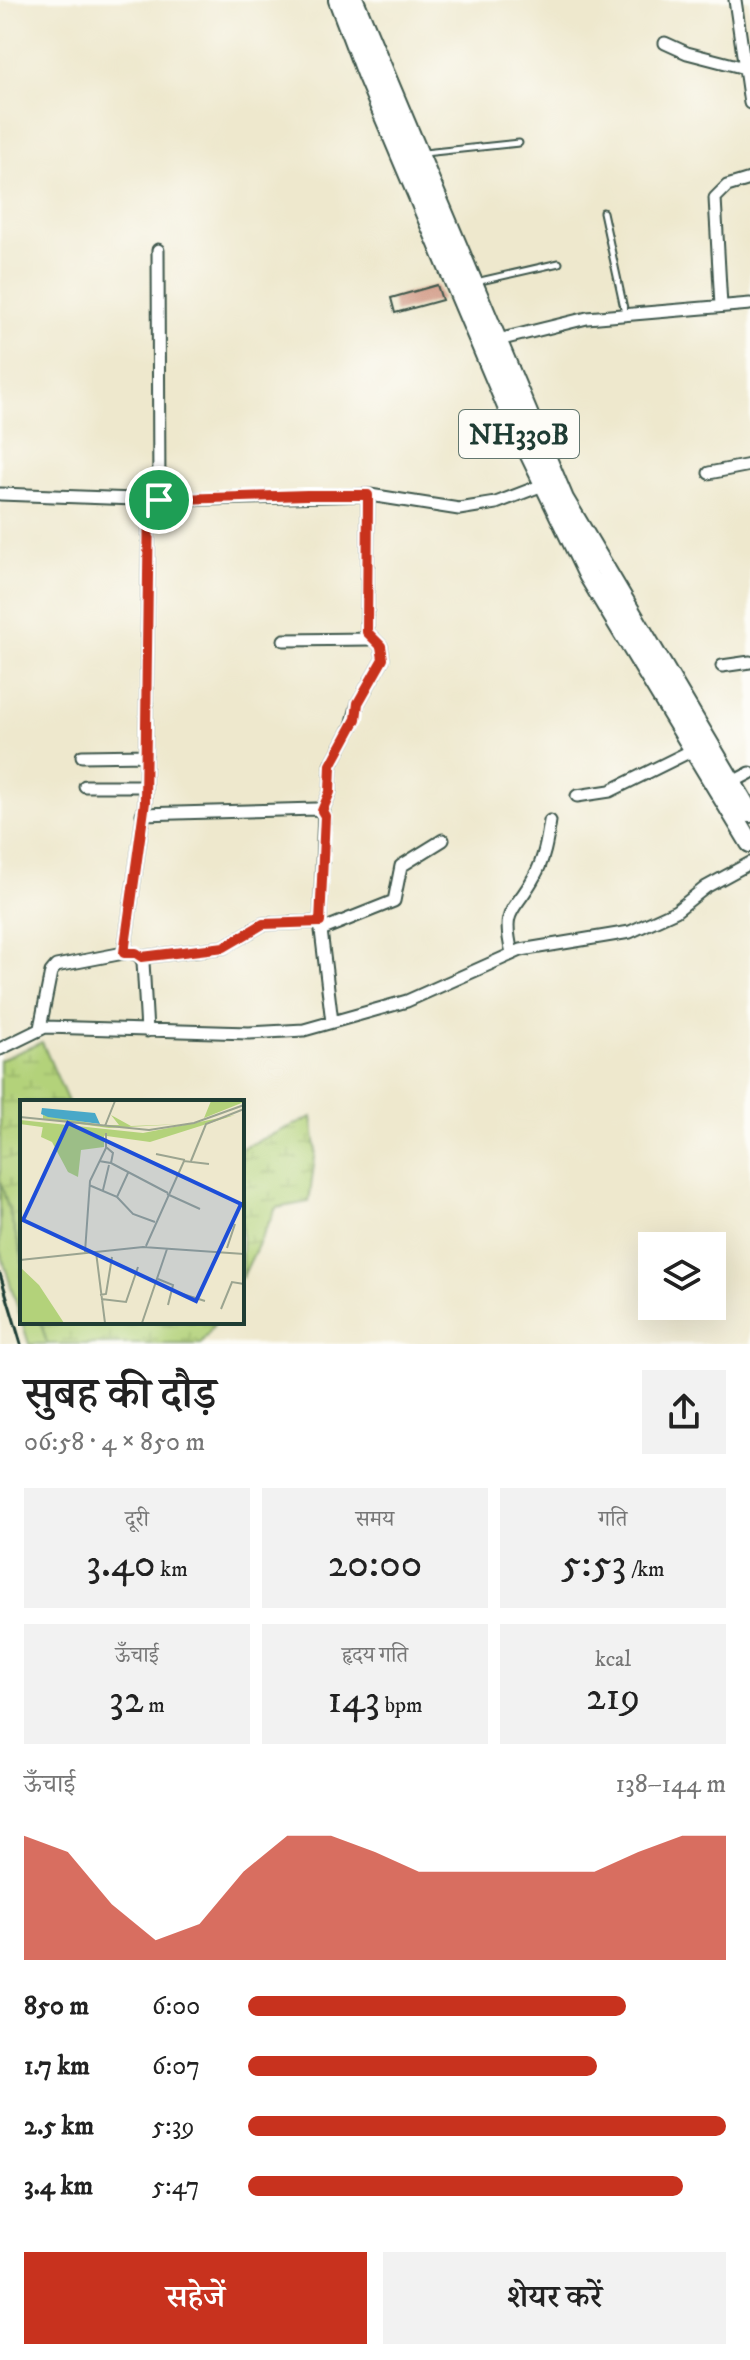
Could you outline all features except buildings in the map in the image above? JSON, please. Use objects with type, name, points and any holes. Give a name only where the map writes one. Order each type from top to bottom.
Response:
[{"type":"highway","name":"NH330B","points":[[338,0],[588,575],[700,746],[750,843]]},
{"type":"highway","name":"NH330B","points":[[354,0],[471,283],[488,342]]},
{"type":"highway","name":"NH330B","points":[[700,746],[731,783],[750,813]]},
{"type":"street","points":[[735,0],[750,103]]},
{"type":"street","points":[[665,43],[687,53],[745,68]]},
{"type":"street","points":[[721,306],[715,198],[727,186],[750,179]]},
{"type":"street","points":[[124,953],[145,786],[158,250]]},
{"type":"street","points":[[488,342],[587,318],[750,304]]},
{"type":"street","points":[[709,473],[750,465]]},
{"type":"street","points":[[0,494],[154,500],[368,495],[459,509],[496,503],[550,482]]},
{"type":"street","points":[[368,495],[367,632],[370,639]]},
{"type":"street","points":[[284,640],[370,639],[381,646],[383,659],[358,703],[356,719],[331,765],[330,792],[322,811]]},
{"type":"street","points":[[722,666],[750,662]]},
{"type":"street","points":[[577,796],[610,791],[700,746]]},
{"type":"street","points":[[82,756],[146,755]]},
{"type":"street","points":[[731,783],[750,773]]},
{"type":"street","points":[[85,786],[145,786]]},
{"type":"street","points":[[142,814],[322,811]]},
{"type":"street","points":[[322,811],[325,816],[320,926],[332,1022]]},
{"type":"street","points":[[512,953],[506,927],[508,917],[540,864],[550,821]]},
{"type":"street","points":[[40,1028],[51,972],[56,966],[124,953],[136,953],[142,957],[224,947],[263,924],[320,926],[394,901],[401,866],[443,840]]},
{"type":"street","points":[[0,1049],[40,1028],[304,1030],[407,1001],[512,953],[630,932],[676,911],[706,887],[750,863]]},
{"type":"street","points":[[142,957],[147,1031]]},
{"type":"lane","points":[[416,154],[519,143]]},
{"type":"lane","points":[[603,212],[625,314]]},
{"type":"lane","points":[[471,283],[559,263]]},
{"type":"green space","points":[[42,1042],[67,1100],[20,1100],[20,1249],[0,1180],[0,1060]]},
{"type":"green space","points":[[312,1117],[316,1149],[309,1202],[276,1208],[244,1274],[244,1147]]},
{"type":"green space","points":[[0,1180],[20,1249],[20,1315],[0,1250]]},
{"type":"green space","points":[[23,1324],[42,1324],[47,1344],[29,1344]]},
{"type":"green space","points":[[42,1324],[215,1324],[201,1344],[47,1344]]},
{"type":"railway","points":[[0,1274],[21,1344]]},
{"type":"route","points":[[368,495],[367,632],[370,639],[381,646],[383,659],[358,703],[356,719],[329,770],[330,792],[322,811],[325,816],[320,922],[263,924],[224,947],[142,957],[136,953],[124,953],[140,818],[145,802],[149,500],[159,500],[368,495]]}]
